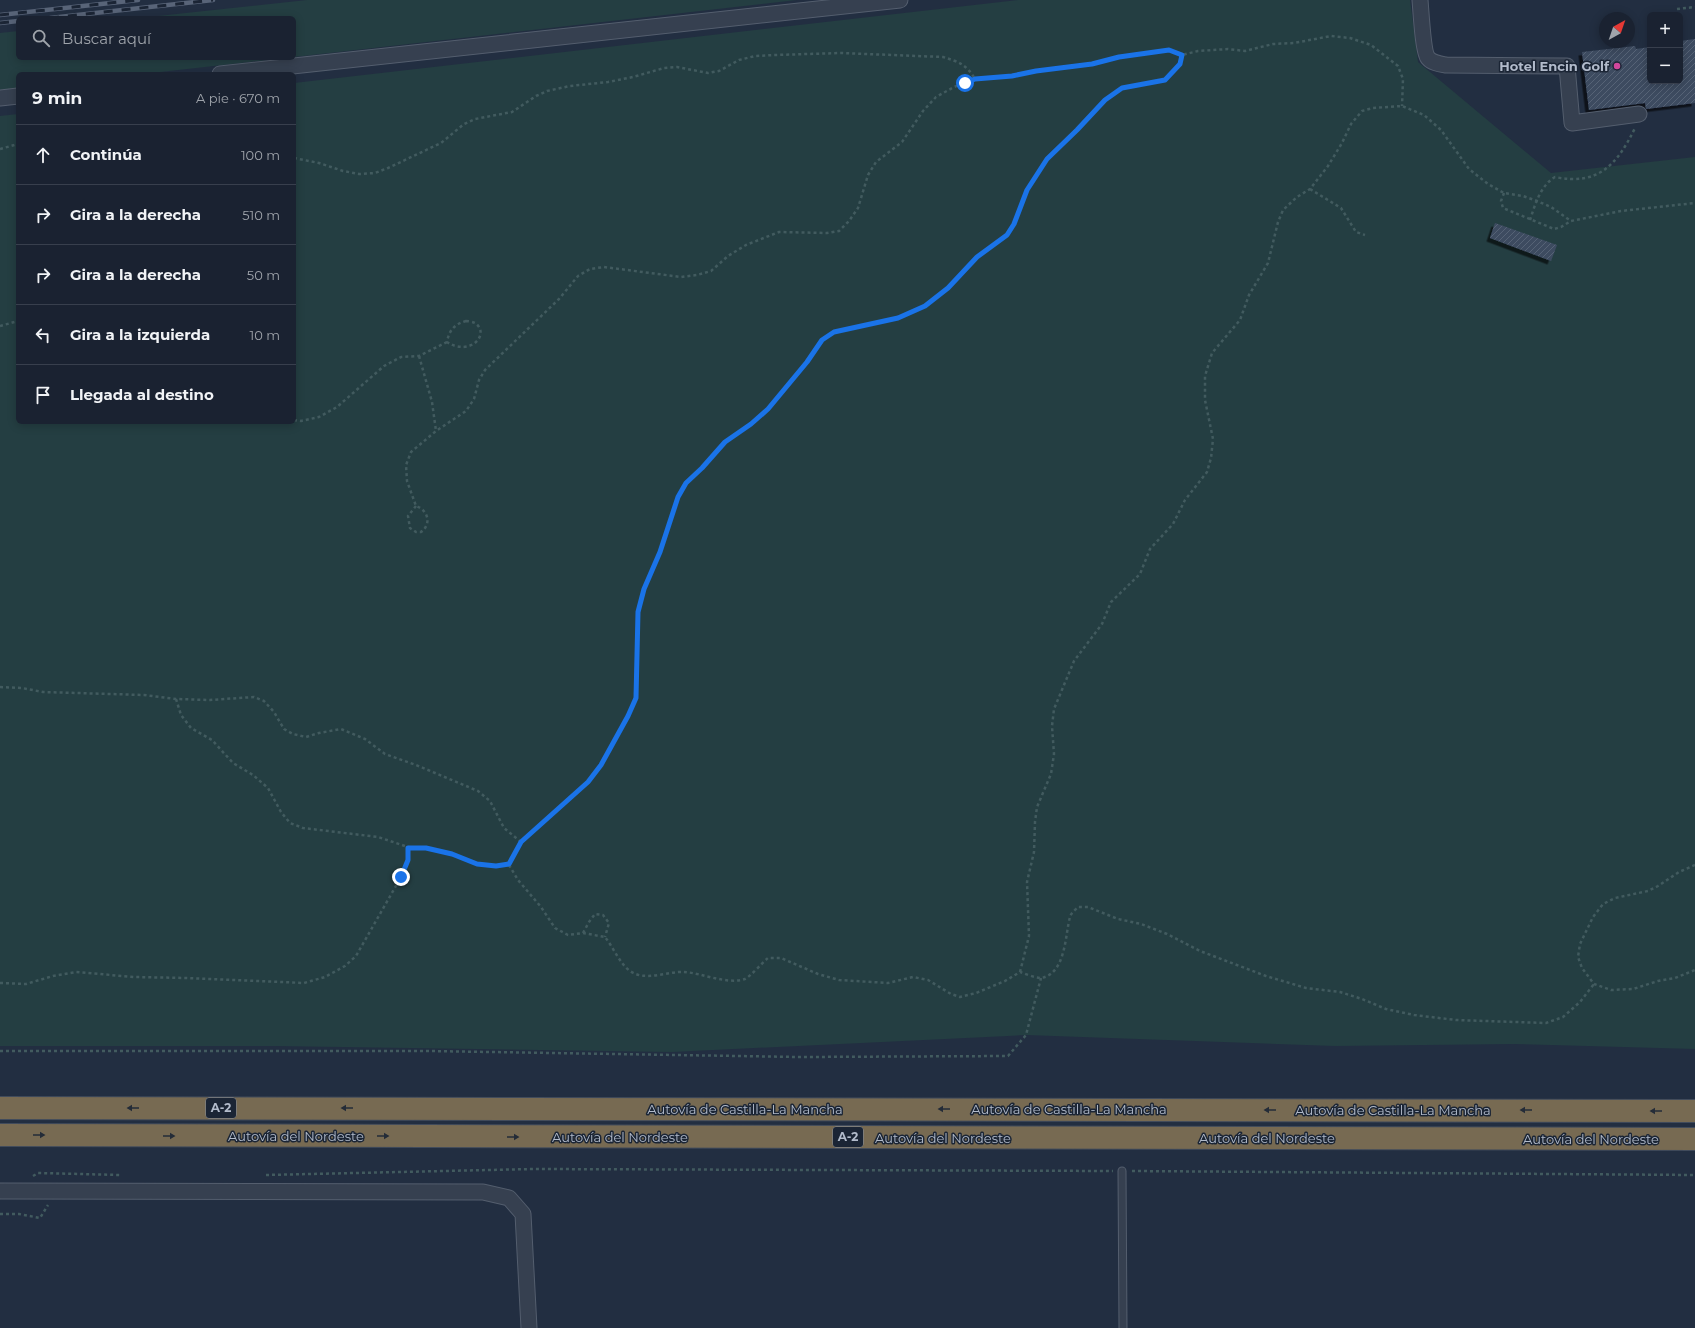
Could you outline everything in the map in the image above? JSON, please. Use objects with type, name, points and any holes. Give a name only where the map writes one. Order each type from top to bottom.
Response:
[{"type":"highway","name":"Autovía de Castilla-La Mancha","points":[[0,1108],[1695,1111]]},
{"type":"highway","name":"Autovía del Nordeste","points":[[0,1135],[1695,1139]]},
{"type":"street","points":[[238,72],[900,0]]},
{"type":"street","points":[[1420,0],[1425,48],[1428,58],[1434,62],[1446,65],[1566,66],[1572,123],[1639,114]]},
{"type":"street","points":[[0,98],[16,96]]},
{"type":"street","points":[[4,1191],[483,1192],[509,1198],[523,1214],[529,1328]]},
{"type":"lane","points":[[1122,1171],[1123,1328]]},
{"type":"path","points":[[1677,9],[1695,7]]},
{"type":"path","points":[[416,506],[408,516],[410,528],[416,532],[421,532],[426,528],[428,522],[426,512],[416,506],[407,481],[406,465],[411,452],[436,431],[466,411],[474,399],[479,380],[485,370],[559,299],[578,276],[590,270],[604,267],[681,277],[697,276],[711,271],[728,256],[746,245],[779,232],[827,233],[839,230],[850,221],[858,208],[868,175],[876,162],[902,142],[923,111],[936,97],[954,87],[975,79],[1012,76],[1036,71],[1092,64],[1119,57],[1169,50],[1182,55],[1198,51],[1228,49],[1245,50],[1273,44],[1294,43],[1331,36],[1350,38],[1371,45],[1398,66],[1403,79],[1402,106]]},
{"type":"path","points":[[296,158],[359,174],[375,173],[441,143],[464,124],[475,119],[512,112],[536,96],[547,91],[570,86],[633,78],[664,68],[676,67],[708,73],[719,71],[739,60],[755,56],[841,53],[943,57],[958,61],[969,68],[975,79]]},
{"type":"path","points":[[509,864],[521,842],[588,782],[601,765],[628,716],[636,698],[638,612],[644,589],[660,552],[678,497],[686,483],[702,468],[725,442],[751,424],[768,409],[807,362],[822,340],[834,332],[898,318],[925,306],[948,288],[977,257],[1007,235],[1014,224],[1027,190],[1047,159],[1105,100],[1122,88],[1165,80],[1180,64],[1182,55]]},
{"type":"path","points":[[1020,972],[1029,936],[1028,882],[1034,852],[1037,807],[1051,774],[1054,754],[1052,726],[1054,710],[1074,661],[1102,624],[1111,602],[1140,574],[1150,549],[1173,524],[1185,500],[1207,472],[1211,458],[1213,439],[1205,400],[1205,376],[1212,353],[1240,320],[1249,295],[1268,263],[1278,222],[1283,210],[1297,197],[1310,189],[1328,166],[1342,143],[1351,124],[1362,111],[1373,108],[1402,106],[1424,115],[1441,130],[1469,169],[1488,184],[1504,193],[1523,196],[1537,201],[1551,208],[1571,222]]},
{"type":"path","points":[[1530,220],[1537,201],[1549,181],[1555,177],[1566,179],[1583,179],[1603,172],[1620,155],[1629,141],[1639,114]]},
{"type":"path","points":[[0,149],[16,145]]},
{"type":"path","points":[[1310,189],[1341,208],[1356,232],[1365,235]]},
{"type":"path","points":[[1504,193],[1502,201],[1503,208],[1554,229],[1561,228],[1571,222],[1637,208],[1652,208],[1695,203]]},
{"type":"path","points":[[466,321],[475,323],[480,330],[480,337],[474,344],[464,348],[454,347],[447,342],[448,335],[459,323],[466,321]]},
{"type":"path","points":[[0,326],[16,322]]},
{"type":"path","points":[[296,420],[301,421],[319,417],[338,407],[384,366],[401,357],[419,356],[447,342]]},
{"type":"path","points":[[419,356],[432,402],[436,431]]},
{"type":"path","points":[[0,687],[22,688],[43,692],[144,695],[176,699],[210,700],[254,697],[264,701],[274,712],[284,729],[293,734],[306,737],[341,729],[365,740],[385,754],[416,765],[478,791],[490,801],[504,828],[521,842]]},
{"type":"path","points":[[176,699],[181,714],[191,728],[212,740],[233,762],[253,774],[268,788],[281,812],[290,823],[303,828],[378,837],[408,848],[426,848],[452,854],[477,864],[496,866],[509,864]]},
{"type":"path","points":[[0,983],[26,984],[53,976],[76,972],[134,977],[304,983],[325,977],[345,966],[356,956],[401,877],[408,860],[408,848]]},
{"type":"path","points":[[509,864],[518,880],[541,907],[555,928],[568,935],[583,933],[605,937],[631,972],[644,976],[666,972],[685,972],[705,977],[736,980],[746,978],[768,958],[781,958],[818,974],[839,980],[888,983],[913,977],[928,980],[951,994],[960,997],[976,993],[1004,981],[1020,972],[1040,978],[1051,974],[1059,965],[1068,934],[1070,915],[1078,907],[1088,907],[1118,919],[1141,924],[1168,934],[1200,951],[1266,976],[1306,988],[1340,992],[1386,1009],[1414,1015],[1456,1020],[1546,1022],[1563,1017],[1580,1002],[1594,984]]},
{"type":"path","points":[[1695,865],[1679,872],[1648,891],[1615,898],[1603,904],[1592,917],[1580,944],[1578,957],[1582,968],[1594,984],[1611,990],[1633,989],[1658,981],[1675,978],[1695,970]]},
{"type":"path","points":[[583,933],[588,922],[595,914],[603,915],[609,923],[605,937]]},
{"type":"path","points":[[0,1051],[429,1051],[799,1057],[1008,1056],[1026,1035],[1040,978]]},
{"type":"path","points":[[262,1175],[533,1169],[1695,1175]]},
{"type":"path","points":[[4,1191],[38,1172],[122,1175]]},
{"type":"path","points":[[0,1214],[19,1214],[40,1218],[58,1191]]},
{"type":"green space","points":[[307,0],[797,0],[296,57],[296,16],[158,16]]},
{"type":"green space","points":[[1018,0],[1410,0],[1418,62],[1551,173],[1695,157],[1695,1049],[1513,1044],[1335,1046],[1026,1035],[672,1052],[275,1046],[0,1046],[0,116],[16,114],[16,424],[296,424],[296,83]]},
{"type":"green space","points":[[16,31],[16,60],[266,60],[161,72],[16,72],[16,88],[0,90],[0,33]]},
{"type":"building","name":"Hotel Encin Golf","points":[[1695,39],[1695,103],[1646,109],[1645,103],[1589,110],[1582,52],[1617,48],[1635,48],[1635,46],[1636,49],[1647,47],[1647,84],[1683,84],[1683,41]]},
{"type":"building","points":[[1495,223],[1557,245],[1551,261],[1490,238]]},
{"type":"railway","points":[[0,15],[138,0]]},
{"type":"railway","points":[[68,16],[213,0]]},
{"type":"railway","points":[[0,23],[16,21]]},
{"type":"place","name":"Hotel Encin Golf","points":[[1617,66]]},
{"type":"route","points":[[401,877],[408,860],[408,848],[426,848],[452,854],[477,864],[496,866],[509,864],[521,842],[588,782],[601,765],[628,716],[636,698],[638,612],[644,589],[660,552],[678,497],[686,483],[702,468],[725,442],[751,424],[768,409],[807,362],[822,340],[834,332],[898,318],[925,306],[948,288],[977,257],[1007,235],[1014,224],[1027,190],[1047,159],[1105,100],[1122,88],[1165,80],[1180,64],[1182,55],[1169,50],[1119,57],[1092,64],[1036,71],[1012,76],[975,79],[965,83]]}]
